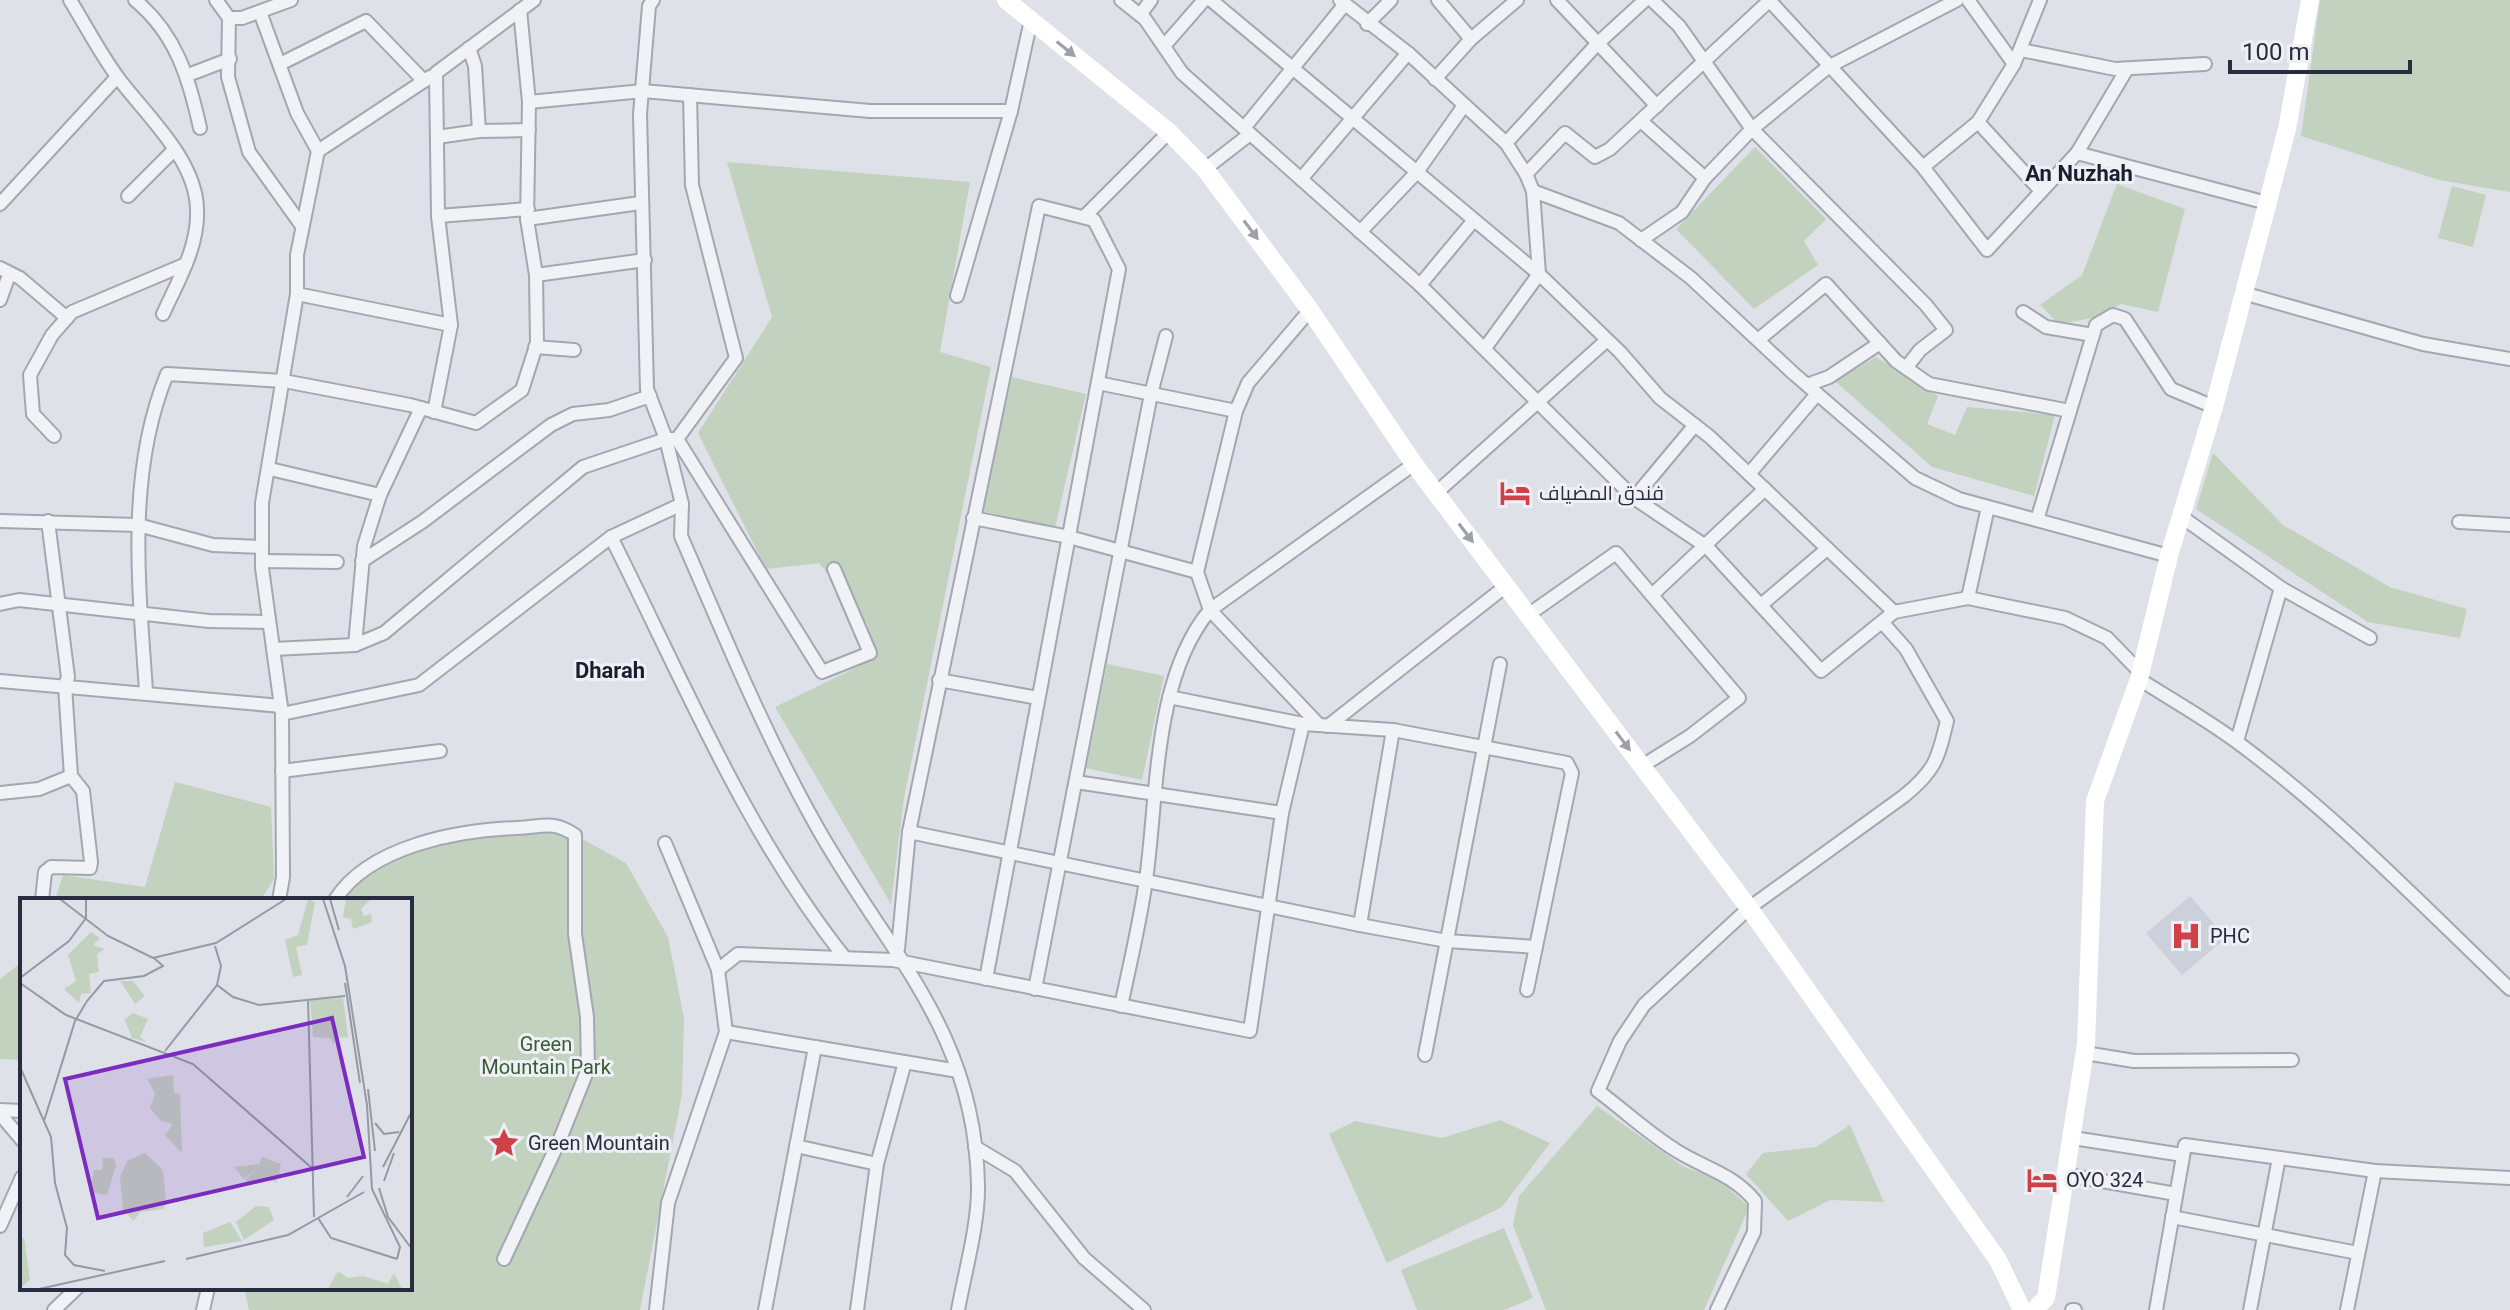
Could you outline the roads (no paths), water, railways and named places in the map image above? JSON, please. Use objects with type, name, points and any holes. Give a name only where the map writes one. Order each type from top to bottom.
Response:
[{"type":"street","points":[[70,0],[117,77],[174,150],[195,192],[198,211],[186,264],[163,314]]},
{"type":"street","points":[[135,0],[149,12],[179,54],[188,75],[200,128]]},
{"type":"street","points":[[216,0],[229,18],[228,77],[249,152],[302,226]]},
{"type":"street","points":[[229,18],[260,12],[291,0]]},
{"type":"street","points":[[318,151],[436,73],[534,0]]},
{"type":"street","points":[[1006,0],[1169,132],[1205,169],[1310,310],[1414,464],[1749,908],[1998,1260],[2022,1310]]},
{"type":"street","points":[[1121,0],[1140,15],[1182,73],[1420,285],[1634,498],[1707,547],[1821,671],[1894,612],[1968,598],[2065,618],[2107,638],[2140,676],[2237,741],[2367,850],[2510,989]]},
{"type":"street","points":[[1140,15],[1151,0]]},
{"type":"street","points":[[1164,46],[1204,0]]},
{"type":"street","points":[[1211,0],[1539,274],[1607,340],[1660,398],[1749,474],[1894,612]]},
{"type":"street","points":[[1367,24],[1391,0]]},
{"type":"street","points":[[1438,0],[1471,39]]},
{"type":"street","points":[[1435,79],[1471,39],[1517,0]]},
{"type":"street","points":[[1557,0],[1657,106]]},
{"type":"street","points":[[1506,143],[1597,44],[1645,0]]},
{"type":"street","points":[[1652,0],[1679,26],[1752,129],[1926,305],[1946,330],[1920,350],[1906,368]]},
{"type":"street","points":[[1526,174],[1565,133],[1595,157],[1610,149],[1706,63],[1770,0],[1828,67],[1923,167],[1987,250],[2077,153],[2127,69]]},
{"type":"street","points":[[1641,240],[1682,212],[1705,178],[1752,129],[1828,67],[1957,0]]},
{"type":"street","points":[[1968,0],[2014,64]]},
{"type":"street","points":[[1923,167],[1978,122],[2014,64],[2040,0]]},
{"type":"street","points":[[2034,1310],[2046,1298],[2085,1053],[2095,801],[2140,676],[2169,556],[2214,407],[2287,129],[2310,0]]},
{"type":"street","points":[[648,2],[640,203],[650,396],[671,439],[822,672],[870,653],[834,569]]},
{"type":"street","points":[[1205,169],[1247,131],[1342,2],[1408,53],[1463,107],[1506,143],[1526,174],[1533,191],[1539,274],[1485,348]]},
{"type":"street","points":[[146,691],[138,525],[153,407],[167,374],[284,381],[428,410],[476,423],[522,390],[535,347],[536,275],[528,214],[529,102],[520,10]]},
{"type":"street","points":[[260,12],[297,113],[318,151],[297,255],[297,294],[262,503],[262,561],[281,710],[283,877],[279,898]]},
{"type":"street","points":[[957,296],[1011,111],[1031,20]]},
{"type":"street","points":[[280,64],[366,21],[424,81]]},
{"type":"street","points":[[469,48],[475,66],[479,131]]},
{"type":"street","points":[[2021,50],[2127,69],[2205,64]]},
{"type":"street","points":[[1301,179],[1408,53]]},
{"type":"street","points":[[188,75],[230,59]]},
{"type":"street","points":[[355,645],[362,561],[380,495],[428,410],[451,325],[438,216],[436,73]]},
{"type":"street","points":[[0,204],[117,77]]},
{"type":"street","points":[[529,102],[643,91],[870,111],[1011,111]]},
{"type":"street","points":[[273,649],[355,645],[384,633],[583,467],[671,439],[736,358],[692,185],[690,95]]},
{"type":"street","points":[[1360,232],[1417,172],[1463,107]]},
{"type":"street","points":[[1641,121],[1705,178]]},
{"type":"street","points":[[1978,122],[2041,191]]},
{"type":"street","points":[[437,137],[479,131],[529,130]]},
{"type":"street","points":[[1084,217],[1169,132]]},
{"type":"street","points":[[128,196],[174,150]]},
{"type":"street","points":[[2077,153],[2267,203]]},
{"type":"street","points":[[1533,191],[1619,223],[1691,278],[1915,478],[1959,499],[2169,556]]},
{"type":"street","points":[[438,216],[528,214],[640,203]]},
{"type":"street","points":[[898,949],[909,832],[1039,206],[1094,220],[1119,269],[986,979]]},
{"type":"street","points":[[1420,285],[1474,220]]},
{"type":"street","points":[[536,275],[645,260]]},
{"type":"street","points":[[54,436],[33,414],[30,375],[52,335],[72,312],[186,264]]},
{"type":"street","points":[[0,300],[5,272],[20,278],[67,318]]},
{"type":"street","points":[[1758,340],[1826,284],[1880,343],[1906,368],[1929,384],[2070,411]]},
{"type":"street","points":[[2243,293],[2423,344],[2510,359]]},
{"type":"street","points":[[297,294],[451,325]]},
{"type":"street","points":[[1310,310],[1248,383],[1236,411],[1197,572],[1210,610],[1324,726]]},
{"type":"street","points":[[2023,312],[2046,327],[2093,335]]},
{"type":"street","points":[[2037,520],[2096,325],[2113,315],[2125,319],[2171,389],[2214,407]]},
{"type":"street","points":[[1035,989],[1151,394],[1166,336]]},
{"type":"street","points":[[1436,493],[1538,405],[1607,340]]},
{"type":"street","points":[[1749,474],[1812,389],[1880,343]]},
{"type":"street","points":[[535,347],[574,350]]},
{"type":"street","points":[[1098,383],[1236,411]]},
{"type":"street","points":[[362,561],[422,522],[551,425],[573,414],[609,410],[650,396]]},
{"type":"street","points":[[1634,498],[1695,425]]},
{"type":"street","points":[[671,439],[682,504],[681,536],[775,752],[834,857],[906,963],[942,1028],[967,1093],[979,1188],[958,1310]]},
{"type":"street","points":[[1121,1006],[1146,883],[1169,697],[1193,631],[1210,610],[1414,464]]},
{"type":"street","points":[[270,469],[380,495]]},
{"type":"street","points":[[1652,595],[1707,547],[1765,489]]},
{"type":"street","points":[[0,681],[146,691],[180,699],[281,710],[419,685],[611,537],[682,504]]},
{"type":"street","points":[[1968,598],[1988,507]]},
{"type":"street","points":[[2182,517],[2281,588],[2370,638]]},
{"type":"street","points":[[973,518],[1069,537],[1197,572]]},
{"type":"street","points":[[0,521],[138,525],[213,545],[262,547]]},
{"type":"street","points":[[42,898],[45,872],[51,867],[90,868],[83,791],[71,776],[65,686],[68,677],[48,521]]},
{"type":"street","points":[[2459,522],[2510,525]]},
{"type":"street","points":[[611,537],[744,805],[806,909],[845,958]]},
{"type":"street","points":[[1761,605],[1827,549]]},
{"type":"street","points":[[1528,615],[1616,553],[1739,698],[1690,736],[1642,766]]},
{"type":"street","points":[[262,561],[337,562]]},
{"type":"street","points":[[1324,726],[1506,586]]},
{"type":"street","points":[[2237,741],[2281,588]]},
{"type":"street","points":[[0,604],[19,600],[57,602],[209,621],[269,622]]},
{"type":"street","points":[[1717,1310],[1754,1232],[1755,1201],[1731,1177],[1682,1154],[1598,1091],[1620,1041],[1644,1005],[1749,908],[1926,778],[1939,758],[1947,721],[1906,649],[1882,622]]},
{"type":"street","points":[[1425,1055],[1500,664]]},
{"type":"street","points":[[939,680],[1038,698]]},
{"type":"street","points":[[1169,697],[1303,724],[1393,730],[1567,763],[1572,773],[1527,990]]},
{"type":"street","points":[[718,970],[738,954],[906,963],[1250,1031],[1282,813],[1303,724]]},
{"type":"street","points":[[1360,925],[1393,730]]},
{"type":"street","points":[[282,771],[440,751]]},
{"type":"street","points":[[0,793],[39,789],[71,776]]},
{"type":"street","points":[[1076,782],[1282,813]]},
{"type":"street","points":[[336,898],[344,886],[382,858],[466,830],[559,824],[575,835],[575,934],[587,1017],[588,1069],[560,1139],[504,1259]]},
{"type":"street","points":[[909,832],[1146,883],[1447,941],[1536,947]]},
{"type":"street","points":[[656,1310],[668,1203],[726,1032],[718,970],[665,843]]},
{"type":"street","points":[[272,898],[283,877]]},
{"type":"street","points":[[726,1032],[958,1071]]},
{"type":"street","points":[[765,1310],[815,1047]]},
{"type":"street","points":[[2085,1053],[2134,1061],[2292,1060]]},
{"type":"street","points":[[857,1310],[877,1164],[905,1062]]},
{"type":"street","points":[[0,1112],[20,1111]]},
{"type":"street","points":[[0,1112],[20,1137]]},
{"type":"street","points":[[2073,1138],[2183,1155]]},
{"type":"street","points":[[2156,1310],[2185,1145],[2375,1171],[2510,1178]]},
{"type":"street","points":[[796,1146],[877,1164]]},
{"type":"street","points":[[975,1147],[1015,1171],[1084,1258],[1144,1310]]},
{"type":"street","points":[[2250,1310],[2279,1158]]},
{"type":"street","points":[[2347,1310],[2375,1171]]},
{"type":"street","points":[[2068,1175],[2176,1194]]},
{"type":"street","points":[[0,1226],[20,1181]]},
{"type":"street","points":[[2172,1217],[2358,1253]]},
{"type":"street","points":[[54,1310],[75,1290]]},
{"type":"street","points":[[203,1310],[208,1290]]},
{"type":"place","name":"فندق المضياف","points":[[1515,493]]},
{"type":"place","name":"PHC","points":[[2186,936]]},
{"type":"place","name":"Green Mountain","points":[[504,1143]]},
{"type":"place","name":"OYO 324","points":[[2042,1180]]},
{"type":"district","name":"An Nuzhah","points":[[2079,173]]},
{"type":"district","name":"Dharah","points":[[610,670]]},
{"type":"park label","name":"Green Mountain Park","points":[[546,1056]]}]
